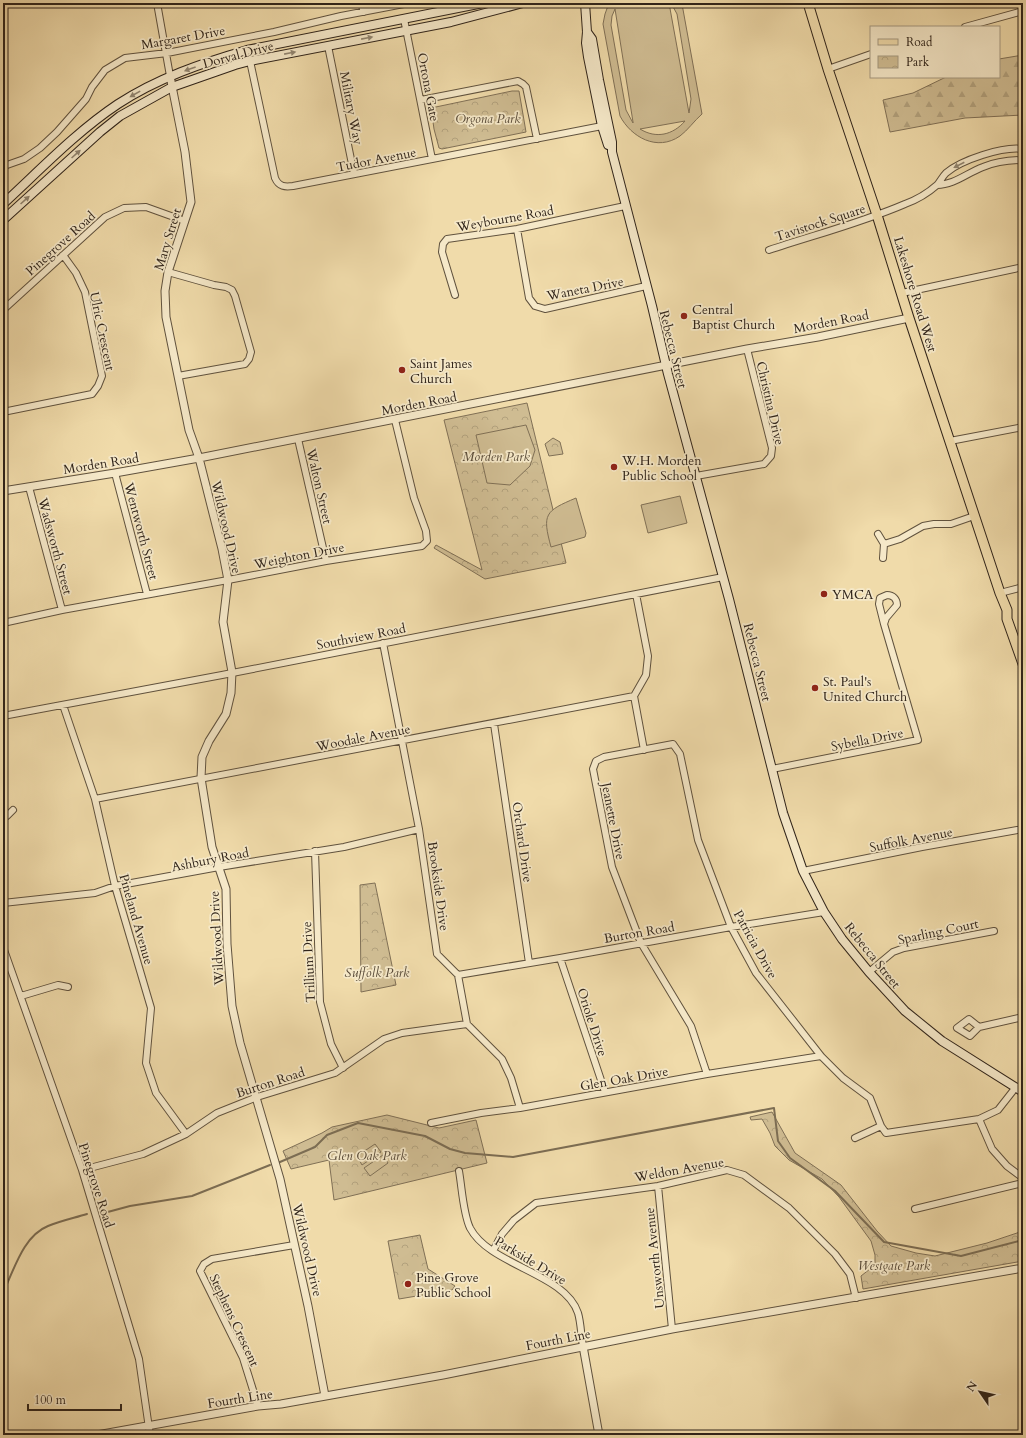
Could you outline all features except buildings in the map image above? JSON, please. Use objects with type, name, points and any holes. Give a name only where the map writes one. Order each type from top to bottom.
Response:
[{"type":"main road","name":"Dorval Drive","points":[[3,204],[96,120],[119,104],[170,76],[247,50],[483,3]]},
{"type":"main road","name":"Dorval Drive","points":[[3,220],[95,136],[120,116],[172,87],[206,74],[250,61],[451,22],[523,3]]},
{"type":"main road","points":[[582,3],[586,15]]},
{"type":"main road","name":"Rebecca Street","points":[[585,3],[587,32],[586,43],[588,57],[602,126],[607,144],[612,151]]},
{"type":"main road","name":"Lakeshore Road West","points":[[808,3],[909,318],[974,516],[1007,610],[1008,619],[1023,664]]},
{"type":"main road","name":"Rebecca Street","points":[[587,32],[592,39],[612,142],[612,151],[625,206],[723,576],[783,812],[803,871],[824,912],[842,939],[869,972],[905,1011],[942,1042],[1019,1089]]},
{"type":"street","name":"Mary Street","points":[[157,3],[185,152],[191,202],[168,272],[164,291],[166,317],[189,430],[199,458]]},
{"type":"street","points":[[361,3],[364,12]]},
{"type":"street","name":"Margaret Drive","points":[[3,164],[7,165],[24,159],[40,148],[57,132],[86,99],[104,70],[125,58],[167,53],[409,3]]},
{"type":"street","points":[[969,26],[1023,11]]},
{"type":"street","name":"Ortona Gate","points":[[404,19],[432,159]]},
{"type":"street","name":"Military Way","points":[[328,46],[354,174]]},
{"type":"street","points":[[828,69],[870,54]]},
{"type":"street","name":"Tudor Avenue","points":[[250,61],[274,176],[278,184],[286,187],[602,126]]},
{"type":"street","points":[[421,100],[518,81],[526,87],[537,139]]},
{"type":"street","points":[[937,185],[945,174],[955,166],[996,151],[1010,148],[1023,149]]},
{"type":"street","points":[[980,156],[984,166]]},
{"type":"street","points":[[937,185],[945,185],[984,166],[1008,161],[1023,160]]},
{"type":"street","name":"Tavistock Square","points":[[769,250],[907,204],[937,185]]},
{"type":"street","name":"Weybourne Road","points":[[455,295],[442,252],[442,244],[447,239],[517,229],[625,206]]},
{"type":"street","name":"Pinegrove Road","points":[[3,310],[105,217],[124,208],[146,208],[185,221]]},
{"type":"street","name":"Waneta Drive","points":[[517,229],[529,298],[535,306],[544,309],[646,286]]},
{"type":"street","name":"Ulric Crescent","points":[[3,412],[92,394],[98,386],[102,376],[85,292],[76,273],[63,255]]},
{"type":"street","points":[[902,293],[1023,267]]},
{"type":"street","points":[[168,272],[226,287],[232,290],[251,352],[249,359],[245,364],[178,376]]},
{"type":"street","name":"Morden Road","points":[[3,491],[199,458],[747,348],[818,337],[909,318]]},
{"type":"street","name":"Christina Drive","points":[[696,476],[764,464],[771,456],[772,448],[747,348]]},
{"type":"street","name":"Weighton Drive","points":[[3,623],[62,610],[326,561],[422,546],[427,541],[426,531],[414,498],[394,420]]},
{"type":"street","points":[[950,441],[1023,427]]},
{"type":"street","name":"Walton Street","points":[[298,439],[326,561]]},
{"type":"street","name":"Wildwood Drive","points":[[199,458],[222,549],[228,580],[223,622],[232,672],[231,693],[226,714],[209,741],[202,757],[201,778],[212,847],[226,889],[227,944],[232,1006],[240,1043],[280,1179],[308,1306],[325,1396]]},
{"type":"street","name":"Wentworth Street","points":[[115,473],[147,594]]},
{"type":"street","name":"Wadsworth Street","points":[[29,487],[62,610]]},
{"type":"street","points":[[884,544],[900,539],[923,526],[934,524],[951,524],[974,516]]},
{"type":"street","points":[[878,534],[884,544],[883,558]]},
{"type":"street","name":"Southview Road","points":[[3,716],[723,576]]},
{"type":"street","points":[[1000,593],[1023,587]]},
{"type":"street","points":[[636,594],[648,656],[646,675],[634,696],[644,750]]},
{"type":"street","name":"Sybella Drive","points":[[772,769],[918,740],[884,624]]},
{"type":"street","name":"Brookside Drive","points":[[383,643],[419,829],[437,954],[458,975]]},
{"type":"street","name":"Woodale Avenue","points":[[95,799],[494,724],[634,696]]},
{"type":"street","name":"Pineland Avenue","points":[[63,705],[95,799],[115,886],[151,1008],[146,1063],[156,1093],[186,1134]]},
{"type":"street","name":"Orchard Drive","points":[[494,724],[529,963]]},
{"type":"street","name":"Patricia Drive","points":[[644,750],[672,744],[680,754],[698,840],[731,927],[756,973],[821,1056],[843,1078],[870,1098],[881,1126]]},
{"type":"street","name":"Jeanette Drive","points":[[644,750],[604,757],[596,761],[593,769],[612,867],[641,943],[691,1026],[707,1074]]},
{"type":"street","points":[[3,816],[7,816],[13,810]]},
{"type":"street","name":"Ashbury Road","points":[[3,903],[95,893],[115,886],[219,867],[344,847],[419,829]]},
{"type":"street","name":"Suffolk Avenue","points":[[803,871],[922,847],[1023,829]]},
{"type":"street","name":"Trillium Drive","points":[[315,851],[320,1002],[331,1044],[343,1068]]},
{"type":"street","name":"Burton Road","points":[[458,975],[824,912]]},
{"type":"street","name":"Sparling Court","points":[[869,972],[893,952],[904,948],[994,931]]},
{"type":"street","name":"Pinegrove Road","points":[[3,947],[82,1170],[139,1359],[150,1435]]},
{"type":"street","name":"Oriole Drive","points":[[560,958],[605,1092]]},
{"type":"street","points":[[458,975],[467,1024],[502,1059],[511,1078],[520,1108]]},
{"type":"street","points":[[21,996],[58,985],[68,988]]},
{"type":"street","points":[[979,1026],[1023,1017]]},
{"type":"street","name":"Burton Road","points":[[82,1170],[143,1154],[186,1134],[217,1113],[257,1097],[335,1073],[384,1039],[402,1032],[467,1024]]},
{"type":"street","name":"Glen Oak Drive","points":[[431,1123],[480,1113],[520,1108],[707,1074],[821,1056]]},
{"type":"street","points":[[855,1138],[881,1126],[886,1133],[979,1119],[998,1110],[1019,1089]]},
{"type":"street","points":[[979,1119],[992,1149],[1007,1166],[1023,1178]]},
{"type":"street","name":"Weldon Avenue","points":[[493,1251],[502,1234],[514,1220],[536,1203],[658,1186],[727,1170],[744,1175],[788,1208],[835,1254],[850,1274],[856,1298]]},
{"type":"street","name":"Parkside Drive","points":[[459,1171],[465,1209],[470,1227],[480,1241],[493,1251],[562,1290],[572,1300],[578,1313],[583,1346]]},
{"type":"street","points":[[915,1209],[1023,1183]]},
{"type":"street","name":"Unsworth Avenue","points":[[658,1186],[672,1329]]},
{"type":"street","name":"Stephens Crescent","points":[[258,1406],[243,1358],[200,1271],[204,1264],[212,1259],[294,1245]]},
{"type":"street","name":"Fourth Line","points":[[97,1435],[443,1375],[672,1329],[1023,1268]]},
{"type":"street","points":[[583,1346],[599,1435]]},
{"type":"green space","points":[[609,3],[669,3],[689,113],[691,99],[677,14],[671,3],[682,4],[702,114],[680,136],[671,141],[662,143],[646,140],[631,130],[620,116],[603,24]],"holes":[[[615,9],[633,122],[633,123],[626,110],[611,25],[612,16]],[[685,121],[675,130],[664,134],[652,134],[640,129]]]},
{"type":"green space","points":[[1023,55],[1023,115],[965,118],[890,132],[883,100],[913,93],[944,78],[1000,78],[1000,59]]},
{"type":"green space","name":"Orgona Park","points":[[512,91],[519,91],[526,132],[442,149],[439,148],[431,108]]},
{"type":"green space","name":"Morden Park","points":[[527,403],[566,563],[485,579],[434,548],[436,545],[482,570],[444,420]]},
{"type":"green space","points":[[526,425],[535,450],[530,466],[510,485],[487,483],[476,435]]},
{"type":"green space","points":[[553,438],[560,442],[563,454],[549,456],[545,444]]},
{"type":"green space","points":[[680,496],[687,523],[648,533],[641,505]]},
{"type":"green space","points":[[576,498],[586,533],[585,537],[551,547],[547,527],[548,515],[558,506]]},
{"type":"green space","name":"Suffolk Park","points":[[375,883],[396,985],[361,992],[360,885]]},
{"type":"green space","name":"Westgate Park","points":[[772,1112],[795,1153],[841,1185],[877,1231],[891,1246],[916,1253],[935,1256],[987,1243],[1023,1231],[1023,1261],[863,1289],[861,1276],[875,1265],[875,1255],[871,1241],[839,1197],[822,1179],[789,1160],[775,1146],[762,1119],[751,1120],[750,1117]]},
{"type":"green space","name":"Glen Oak Park","points":[[387,1115],[439,1128],[476,1120],[487,1163],[334,1200],[329,1160],[291,1169],[283,1151],[332,1127]]},
{"type":"green space","points":[[375,1144],[381,1152],[362,1165],[357,1156]]},
{"type":"green space","points":[[383,1155],[388,1163],[370,1176],[364,1168]]},
{"type":"green space","points":[[420,1235],[428,1269],[455,1286],[452,1290],[399,1299],[388,1241]]},
{"type":"waterway","points":[[280,1162],[315,1147],[327,1135],[358,1123],[425,1136],[450,1149],[465,1153],[513,1157],[774,1108],[778,1141],[790,1158],[835,1191],[884,1242],[961,1256],[1023,1240]]},
{"type":"waterway","points":[[104,1213],[130,1206],[192,1196],[270,1165]]},
{"type":"waterway","points":[[3,1293],[15,1264],[32,1237],[48,1226],[87,1214]]},
{"type":"place","name":"Central Baptist Church","points":[[684,316]]},
{"type":"place","name":"Saint James Church","points":[[402,370]]},
{"type":"place","name":"W.H. Morden Public School","points":[[614,467]]},
{"type":"place","name":"YMCA","points":[[824,594]]},
{"type":"place","name":"St. Paul's United Church","points":[[815,688]]},
{"type":"place","name":"Pine Grove Public School","points":[[408,1284]]}]
